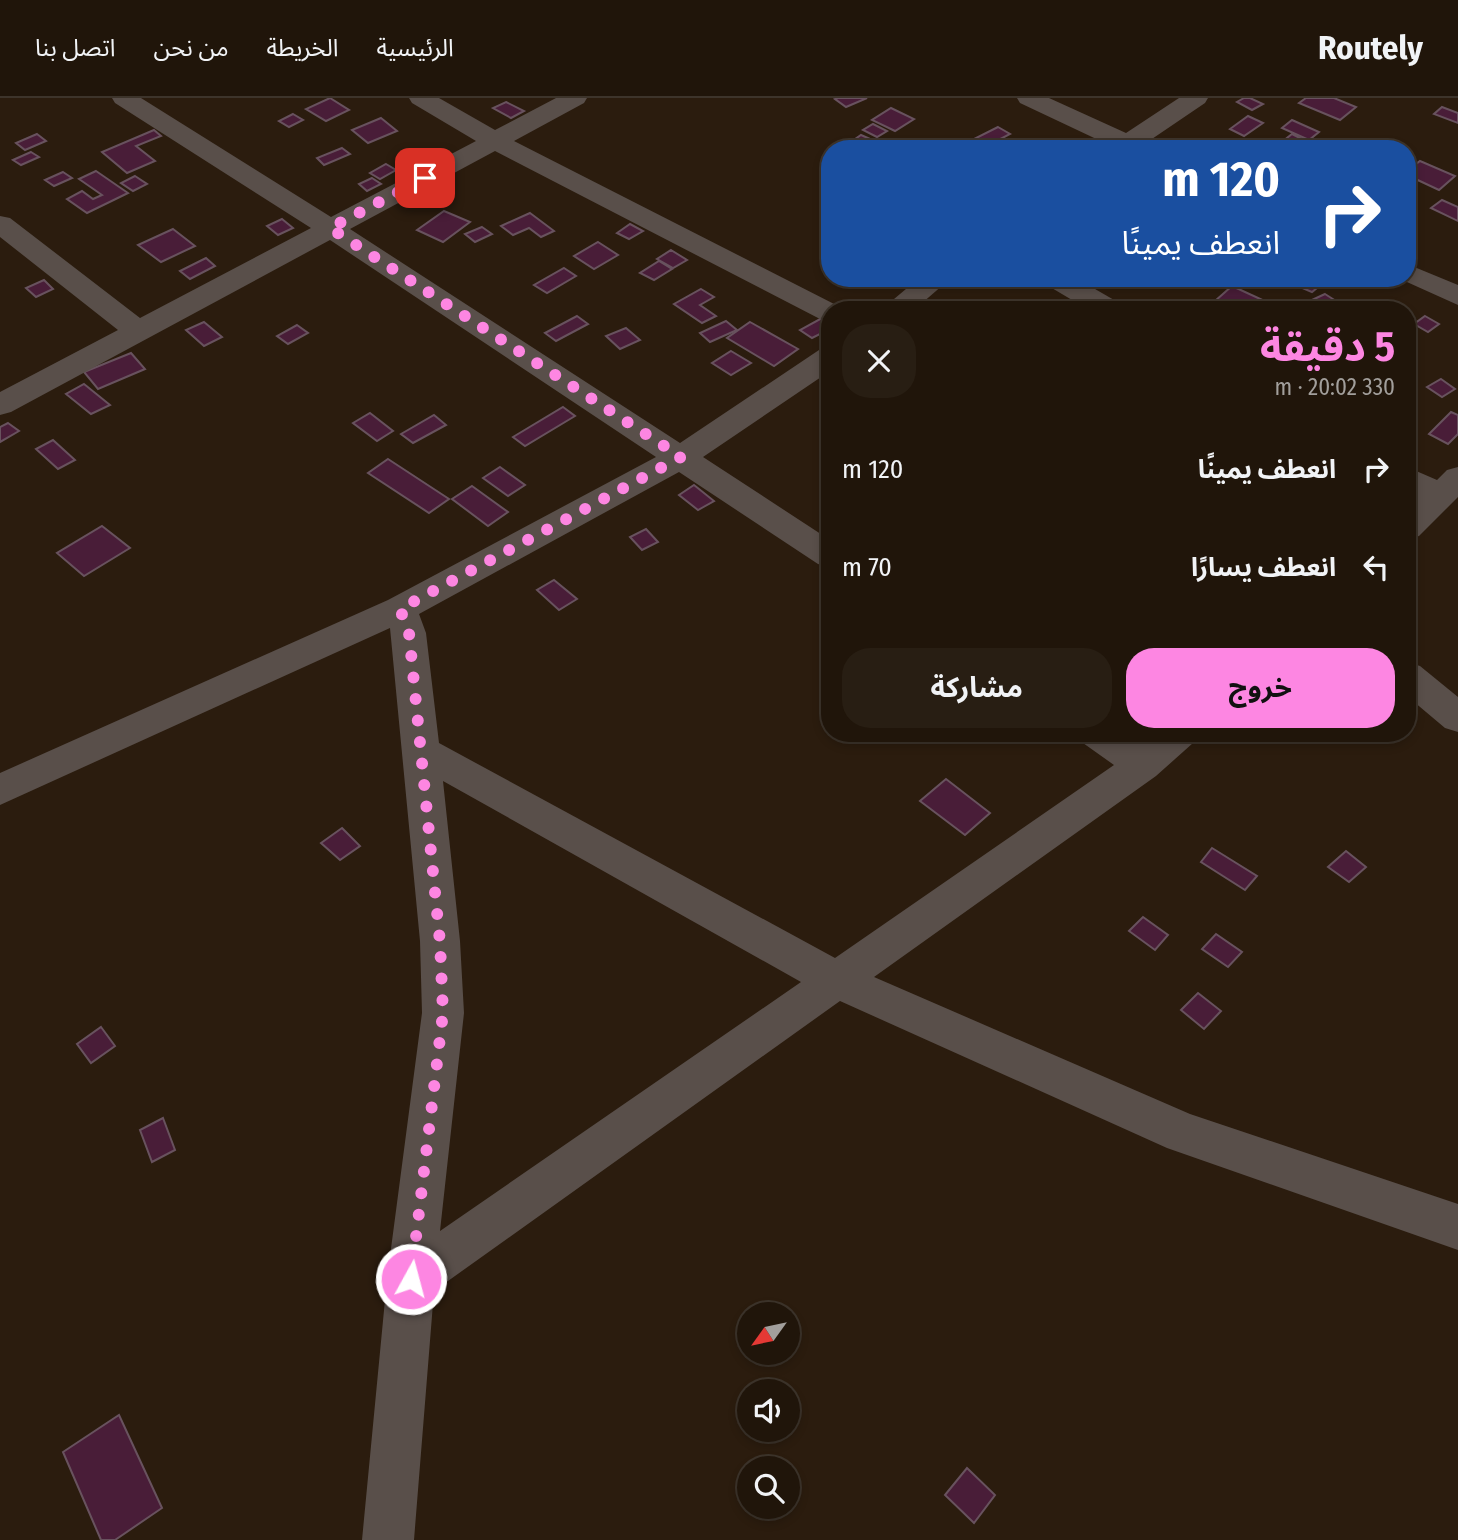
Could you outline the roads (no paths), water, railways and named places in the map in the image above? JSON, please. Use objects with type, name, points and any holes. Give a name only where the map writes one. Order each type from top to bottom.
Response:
[{"type":"street","points":[[124,98],[330,228],[821,550]]},
{"type":"street","points":[[421,98],[495,141],[821,308]]},
{"type":"street","points":[[0,405],[575,98]]},
{"type":"street","points":[[1029,98],[1114,140]]},
{"type":"street","points":[[1138,140],[1196,98]]},
{"type":"street","points":[[0,225],[138,331]]},
{"type":"street","points":[[1416,276],[1458,296]]},
{"type":"street","points":[[907,301],[925,287]]},
{"type":"street","points":[[1071,287],[1095,301]]},
{"type":"street","points":[[0,790],[400,609],[681,457],[821,362]]},
{"type":"street","points":[[1416,480],[1449,487]]},
{"type":"street","points":[[1416,519],[1449,487]]},
{"type":"street","points":[[388,1540],[411,1279],[443,1013],[440,942],[409,633],[400,609]]},
{"type":"street","points":[[1416,683],[1455,712]]},
{"type":"street","points":[[1109,742],[1143,765]]},
{"type":"street","points":[[411,1279],[1143,765],[1170,742]]},
{"type":"street","points":[[420,750],[836,980],[1183,1133],[1458,1227]]}]
